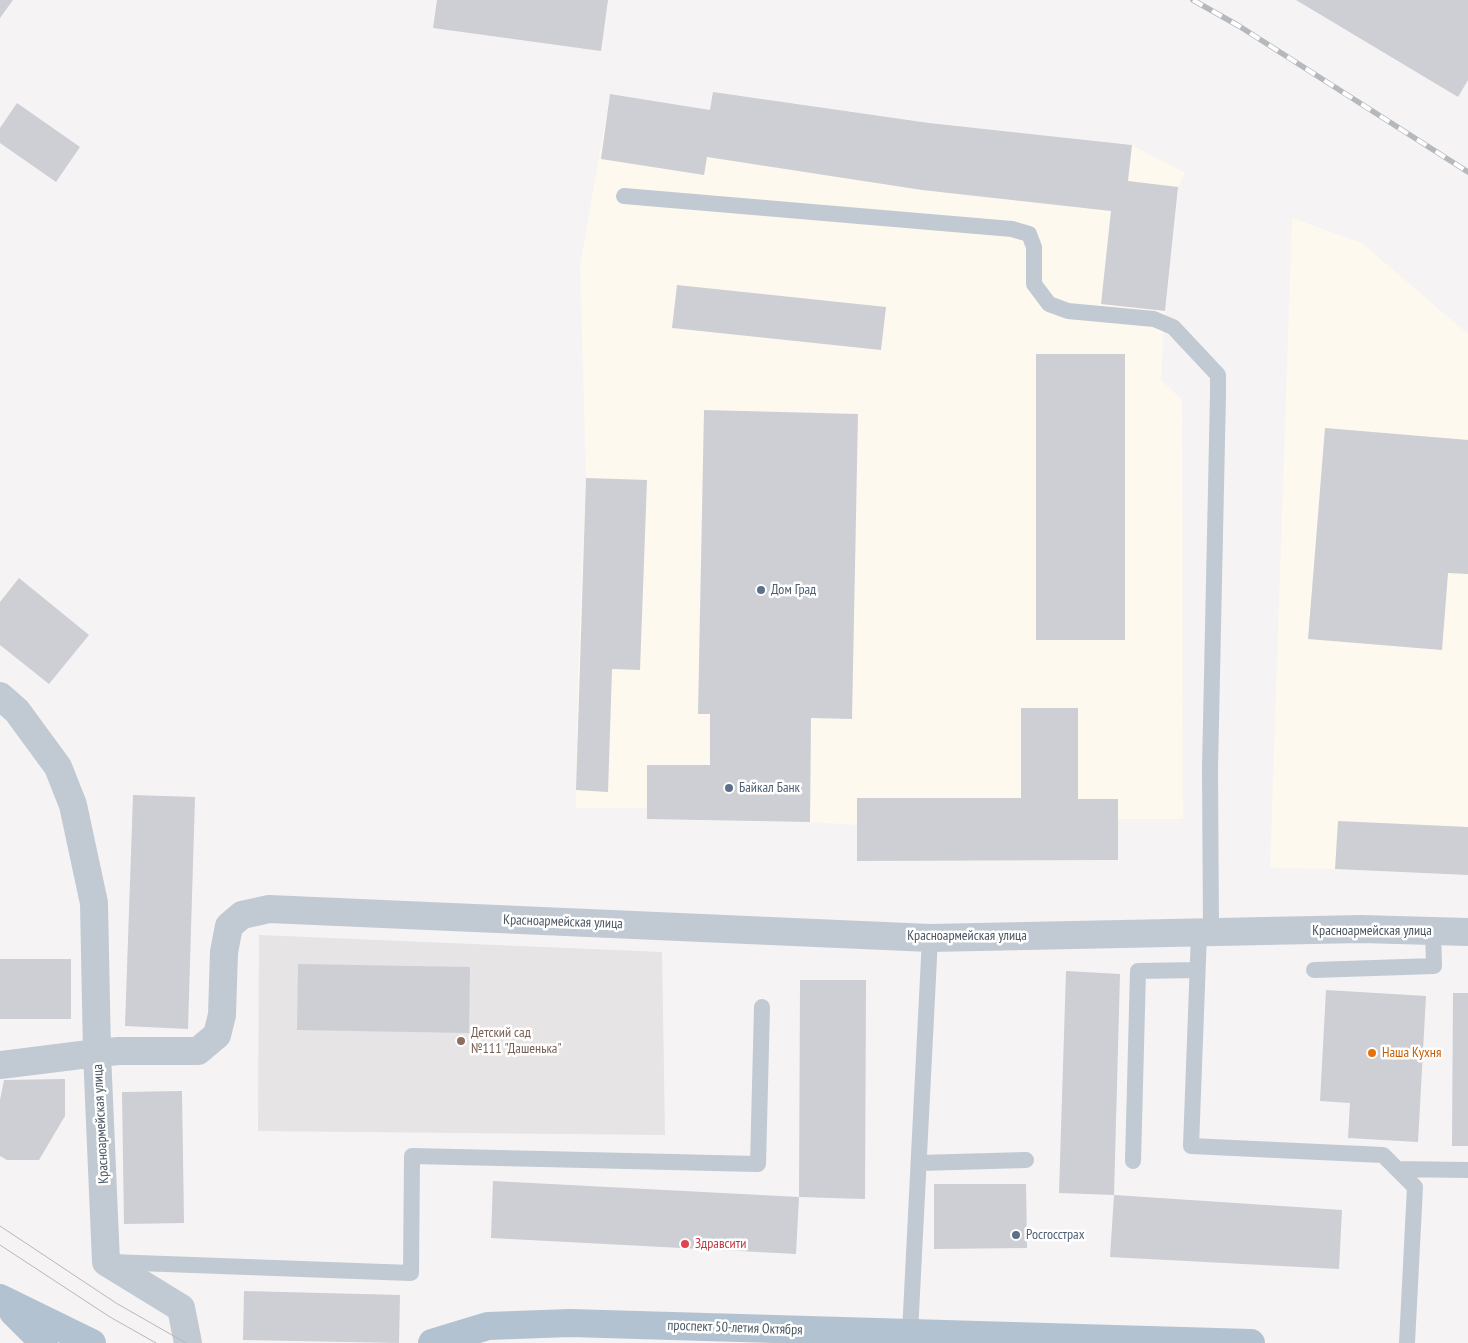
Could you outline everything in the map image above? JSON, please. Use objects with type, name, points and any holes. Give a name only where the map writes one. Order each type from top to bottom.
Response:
[{"type":"main road","points":[[0,1298],[44,1343]]},
{"type":"main road","points":[[0,1298],[92,1343]]},
{"type":"main road","name":"проспект 50-летия Октября","points":[[432,1343],[488,1326],[570,1323],[1251,1343]]},
{"type":"street","points":[[0,696],[17,711],[58,767],[73,805],[94,903],[97,998],[97,1053],[0,1065]]},
{"type":"street","name":"Красноармейская улица","points":[[106,1262],[97,1053],[119,1051],[198,1051],[217,1035],[222,1015],[224,952],[229,926],[242,915],[269,909],[930,938],[1361,930],[1468,932]]},
{"type":"street","points":[[106,1262],[181,1308],[188,1343]]},
{"type":"lane","points":[[624,196],[1012,230],[1030,234],[1034,246],[1034,284],[1049,304],[1068,311],[1154,319],[1173,327],[1218,374],[1205,932],[1198,970],[1190,1146],[1383,1155],[1414,1187],[1408,1343]]},
{"type":"lane","points":[[1314,970],[1434,966],[1433,931]]},
{"type":"lane","points":[[910,1333],[930,938]]},
{"type":"lane","points":[[1133,1161],[1138,971],[1198,970]]},
{"type":"lane","points":[[106,1262],[411,1272],[412,1156],[758,1164],[762,1008]]},
{"type":"lane","points":[[919,1163],[1026,1160]]},
{"type":"lane","points":[[1397,1170],[1468,1170]]},
{"type":"shaded area","points":[[714,92],[929,123],[1132,145],[1185,173],[1178,187],[1165,311],[1161,380],[1182,400],[1183,819],[1118,819],[1118,860],[857,861],[857,825],[810,822],[647,819],[647,808],[576,808],[578,672],[586,478],[580,265],[610,94],[710,110]]},
{"type":"shaded area","points":[[1292,218],[1362,243],[1468,334],[1468,875],[1270,868]]},
{"type":"shaded area","name":"Детский сад №111 \"Дашенька\"","points":[[259,935],[662,952],[665,1135],[258,1131]]},
{"type":"building","points":[[0,0],[13,0],[0,18]]},
{"type":"building","points":[[437,0],[608,0],[601,51],[433,28]]},
{"type":"building","points":[[1296,0],[1468,0],[1468,80],[1458,97]]},
{"type":"building","points":[[713,92],[929,123],[1132,145],[1128,181],[1178,187],[1165,311],[1101,304],[1111,211],[922,190],[707,157],[704,175],[601,159],[610,94],[710,110]]},
{"type":"building","points":[[17,103],[80,147],[56,182],[0,143],[0,128]]},
{"type":"building","points":[[677,285],[886,307],[881,350],[672,328]]},
{"type":"building","points":[[1036,354],[1125,354],[1125,640],[1036,640]]},
{"type":"building","points":[[704,410],[858,414],[852,719],[811,718],[810,822],[647,819],[647,765],[710,765],[710,714],[698,714]]},
{"type":"building","points":[[1325,428],[1468,440],[1468,574],[1448,573],[1442,650],[1308,639]]},
{"type":"building","points":[[586,478],[647,480],[640,670],[612,669],[608,792],[576,790]]},
{"type":"building","points":[[19,578],[89,635],[49,684],[0,645],[0,602]]},
{"type":"building","points":[[1021,708],[1078,708],[1078,799],[1118,799],[1118,860],[857,861],[857,798],[1021,798]]},
{"type":"building","points":[[133,795],[195,797],[188,1029],[125,1026]]},
{"type":"building","points":[[1338,821],[1468,827],[1468,875],[1335,869]]},
{"type":"building","points":[[0,959],[71,959],[71,1019],[0,1019]]},
{"type":"building","points":[[298,964],[470,967],[469,1033],[297,1030]]},
{"type":"building","points":[[1066,971],[1120,974],[1114,1195],[1059,1193]]},
{"type":"building","points":[[800,980],[866,980],[865,1199],[799,1197]]},
{"type":"building","points":[[1326,990],[1426,996],[1418,1142],[1348,1138],[1350,1103],[1320,1101]]},
{"type":"building","points":[[1453,993],[1468,993],[1468,1146],[1452,1146]]},
{"type":"building","points":[[65,1079],[65,1116],[39,1160],[7,1160],[0,1156],[0,1100],[4,1080]]},
{"type":"building","points":[[182,1091],[184,1223],[124,1224],[122,1092]]},
{"type":"building","points":[[493,1181],[799,1197],[796,1254],[491,1238]]},
{"type":"building","points":[[934,1184],[1026,1184],[1027,1248],[934,1249]]},
{"type":"building","points":[[1114,1195],[1342,1210],[1339,1269],[1110,1257]]},
{"type":"building","points":[[244,1291],[400,1295],[399,1343],[243,1340]]},
{"type":"tram line","points":[[0,1226],[116,1303],[186,1343]]},
{"type":"tram line","points":[[0,1245],[110,1317],[156,1343]]},
{"type":"railway","points":[[1193,0],[1239,26],[1468,172]]},
{"type":"place","name":"Дом Град","points":[[761,590]]},
{"type":"place","name":"Байкал Банк","points":[[729,788]]},
{"type":"place","name":"Детский сад №111 \"Дашенька\"","points":[[461,1041]]},
{"type":"place","name":"Наша Кухня","points":[[1372,1053]]},
{"type":"place","name":"Росгосстрах","points":[[1016,1235]]},
{"type":"place","name":"Здравсити","points":[[685,1244]]}]
